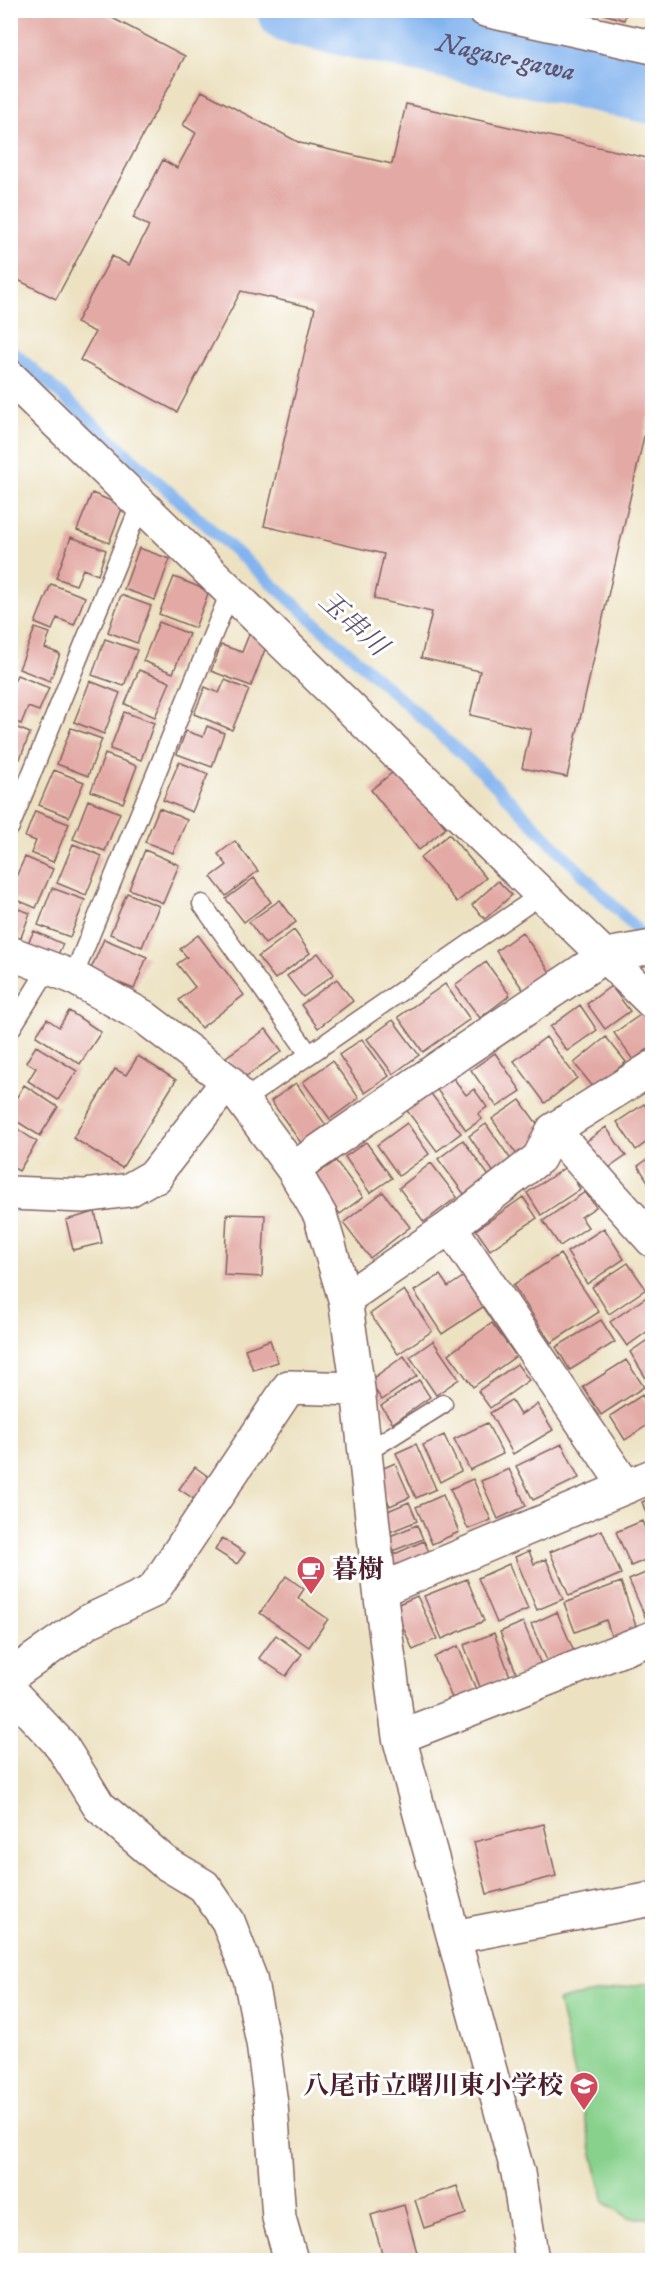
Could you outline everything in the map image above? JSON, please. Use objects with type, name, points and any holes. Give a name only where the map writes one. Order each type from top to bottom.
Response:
[{"type":"street","points":[[485,10],[556,18],[652,47]]},
{"type":"street","points":[[10,377],[652,1002]]},
{"type":"street","points":[[293,1168],[606,955],[652,947]]},
{"type":"street","points":[[10,953],[61,972],[144,1017],[235,1091],[293,1168],[320,1215],[345,1299],[358,1389],[399,1737],[518,2173],[532,2260]]},
{"type":"street","points":[[345,1299],[450,1227],[539,1158],[553,1130],[652,1068]]},
{"type":"street","points":[[10,1194],[84,1196],[129,1190],[156,1176],[235,1091]]},
{"type":"street","points":[[553,1130],[651,1235]]},
{"type":"street","points":[[380,1590],[639,1482],[450,1227]]},
{"type":"street","points":[[10,1676],[89,1621],[153,1591],[289,1388],[358,1389]]},
{"type":"street","points":[[399,1737],[652,1638]]},
{"type":"street","points":[[10,1691],[61,1745],[99,1806],[164,1862],[204,1886],[228,1922],[250,1978],[264,2043],[279,2218],[291,2260]]},
{"type":"street","points":[[454,1937],[652,1899]]},
{"type":"lane","points":[[10,827],[141,503]]},
{"type":"lane","points":[[10,1030],[61,972],[231,590]]},
{"type":"lane","points":[[235,1091],[309,1054],[542,894]]},
{"type":"lane","points":[[202,904],[309,1054]]},
{"type":"lane","points":[[365,1453],[443,1404]]},
{"type":"green space","points":[[652,1982],[652,2218],[629,2218],[604,2202],[558,2000]]},
{"type":"building","points":[[10,10],[97,10],[185,56],[56,299],[10,276]]},
{"type":"building","points":[[606,10],[627,10],[624,20],[604,14]]},
{"type":"building","points":[[202,91],[300,143],[392,164],[406,104],[652,159],[652,401],[567,777],[522,768],[531,729],[470,715],[480,671],[421,658],[432,612],[374,599],[384,554],[264,526],[315,308],[241,291],[177,412],[80,360],[95,332],[76,323],[112,256],[129,265],[149,226],[133,218],[163,160],[177,168],[196,133],[183,125]]},
{"type":"building","points":[[92,493],[123,506],[109,543],[77,530]]},
{"type":"building","points":[[71,537],[106,550],[98,575],[83,569],[76,585],[56,578]]},
{"type":"building","points":[[139,548],[170,559],[155,600],[124,589]]},
{"type":"building","points":[[174,577],[209,591],[195,628],[159,614]]},
{"type":"building","points":[[51,584],[85,597],[74,625],[57,618],[52,630],[35,623]]},
{"type":"building","points":[[121,595],[151,606],[137,643],[108,632]]},
{"type":"building","points":[[159,622],[189,634],[173,673],[143,661]]},
{"type":"building","points":[[35,628],[50,633],[45,648],[60,654],[50,681],[19,669]]},
{"type":"building","points":[[250,632],[269,639],[251,686],[211,671],[221,645],[242,652]]},
{"type":"building","points":[[105,639],[137,650],[124,686],[92,675]]},
{"type":"building","points":[[139,670],[170,682],[155,717],[125,704]]},
{"type":"building","points":[[17,675],[49,688],[39,711],[28,707],[21,724],[10,720],[10,690]]},
{"type":"building","points":[[225,680],[249,690],[232,730],[194,714],[205,687],[219,693]]},
{"type":"building","points":[[90,681],[120,693],[104,734],[74,722]]},
{"type":"building","points":[[124,712],[154,723],[141,760],[110,749]]},
{"type":"building","points":[[10,725],[30,733],[20,759],[10,755]]},
{"type":"building","points":[[207,726],[224,733],[212,767],[177,754],[186,731],[203,737]]},
{"type":"building","points":[[71,728],[102,739],[88,776],[57,764]]},
{"type":"building","points":[[105,754],[137,766],[123,803],[91,791]]},
{"type":"building","points":[[179,762],[208,774],[192,812],[163,800]]},
{"type":"building","points":[[398,768],[446,828],[419,850],[371,790]]},
{"type":"building","points":[[54,770],[84,782],[69,817],[39,805]]},
{"type":"building","points":[[88,800],[120,813],[105,851],[73,839]]},
{"type":"building","points":[[159,808],[187,820],[173,853],[145,842]]},
{"type":"building","points":[[35,811],[69,824],[53,862],[31,853],[36,841],[25,837]]},
{"type":"building","points":[[449,834],[486,878],[457,902],[420,858]]},
{"type":"building","points":[[235,841],[258,871],[226,896],[211,877],[227,865],[218,854]]},
{"type":"building","points":[[73,844],[102,856],[86,895],[57,883]]},
{"type":"building","points":[[145,850],[179,865],[163,903],[129,889]]},
{"type":"building","points":[[25,857],[53,869],[36,908],[10,897],[10,890]]},
{"type":"building","points":[[254,878],[271,902],[244,922],[226,899]]},
{"type":"building","points":[[498,881],[512,895],[485,919],[472,905]]},
{"type":"building","points":[[52,888],[85,900],[70,937],[38,925]]},
{"type":"building","points":[[127,893],[159,906],[142,947],[110,934]]},
{"type":"building","points":[[280,900],[296,922],[265,944],[249,922]]},
{"type":"building","points":[[10,906],[30,913],[19,943],[10,940]]},
{"type":"building","points":[[294,930],[310,953],[275,979],[258,957]]},
{"type":"building","points":[[34,931],[63,944],[54,962],[25,949]]},
{"type":"building","points":[[522,932],[550,972],[524,991],[496,951]]},
{"type":"building","points":[[198,935],[244,995],[201,1028],[179,1000],[195,987],[177,964],[187,957],[180,949]]},
{"type":"building","points":[[104,939],[147,957],[134,989],[90,971]]},
{"type":"building","points":[[318,953],[334,974],[303,997],[287,976]]},
{"type":"building","points":[[486,962],[510,995],[480,1018],[455,985]]},
{"type":"building","points":[[337,979],[353,1001],[318,1028],[301,1005]]},
{"type":"building","points":[[445,984],[470,1019],[423,1052],[398,1017]]},
{"type":"building","points":[[611,986],[630,1011],[605,1029],[587,1004]]},
{"type":"building","points":[[580,1005],[597,1030],[567,1051],[550,1027]]},
{"type":"building","points":[[69,1011],[101,1032],[80,1064],[36,1036],[47,1019],[59,1027]]},
{"type":"building","points":[[643,1013],[652,1026],[652,1046],[633,1060],[614,1033]]},
{"type":"building","points":[[393,1020],[419,1055],[393,1074],[367,1039]]},
{"type":"building","points":[[266,1029],[282,1051],[242,1079],[226,1057]]},
{"type":"building","points":[[546,1037],[577,1078],[545,1103],[514,1061]]},
{"type":"building","points":[[606,1037],[626,1062],[594,1088],[574,1063]]},
{"type":"building","points":[[362,1039],[389,1076],[365,1093],[339,1055]]},
{"type":"building","points":[[36,1046],[77,1071],[58,1100],[28,1081],[36,1068],[26,1062]]},
{"type":"building","points":[[495,1053],[521,1091],[497,1107],[471,1070]]},
{"type":"building","points":[[138,1056],[176,1080],[122,1168],[73,1138],[115,1069],[126,1075]]},
{"type":"building","points":[[332,1061],[359,1098],[330,1119],[303,1082]]},
{"type":"building","points":[[451,1075],[466,1095],[474,1089],[487,1107],[478,1114],[482,1119],[466,1130],[435,1087]]},
{"type":"building","points":[[296,1083],[326,1125],[301,1143],[271,1101]]},
{"type":"building","points":[[24,1085],[58,1107],[40,1136],[10,1117],[10,1093],[17,1097]]},
{"type":"building","points":[[429,1091],[461,1133],[437,1151],[405,1108]]},
{"type":"building","points":[[520,1100],[545,1135],[517,1155],[492,1119]]},
{"type":"building","points":[[644,1104],[652,1116],[652,1138],[636,1150],[617,1122]]},
{"type":"building","points":[[407,1123],[429,1154],[399,1176],[377,1145]]},
{"type":"building","points":[[10,1124],[37,1142],[19,1171],[10,1166]]},
{"type":"building","points":[[486,1124],[512,1161],[494,1173],[469,1136]]},
{"type":"building","points":[[606,1127],[626,1156],[603,1172],[583,1144]]},
{"type":"building","points":[[463,1140],[489,1176],[464,1194],[438,1159]]},
{"type":"building","points":[[366,1142],[392,1178],[370,1193],[345,1157]]},
{"type":"building","points":[[652,1156],[652,1188],[638,1166]]},
{"type":"building","points":[[336,1161],[363,1197],[340,1214],[313,1177]]},
{"type":"building","points":[[431,1163],[457,1197],[424,1222],[399,1188]]},
{"type":"building","points":[[566,1167],[580,1189],[541,1215],[527,1193]]},
{"type":"building","points":[[383,1192],[410,1227],[370,1258],[343,1223]]},
{"type":"building","points":[[585,1192],[596,1207],[581,1217],[588,1227],[560,1246],[543,1221]]},
{"type":"building","points":[[523,1197],[537,1218],[490,1250],[476,1230]]},
{"type":"building","points":[[95,1212],[102,1243],[73,1250],[66,1220]]},
{"type":"building","points":[[227,1214],[265,1215],[262,1277],[224,1275]]},
{"type":"building","points":[[604,1228],[624,1259],[587,1284],[567,1252]]},
{"type":"building","points":[[560,1254],[599,1312],[551,1343],[513,1285]]},
{"type":"building","points":[[628,1263],[646,1289],[609,1314],[592,1287]]},
{"type":"building","points":[[440,1275],[448,1287],[463,1277],[483,1307],[442,1334],[414,1291]]},
{"type":"building","points":[[404,1290],[432,1331],[398,1354],[370,1314]]},
{"type":"building","points":[[648,1296],[652,1302],[652,1328],[627,1346],[610,1322]]},
{"type":"building","points":[[601,1320],[615,1342],[570,1370],[556,1347]]},
{"type":"building","points":[[492,1323],[516,1356],[473,1387],[449,1354]]},
{"type":"building","points":[[652,1337],[652,1388],[630,1352]]},
{"type":"building","points":[[270,1340],[278,1362],[253,1370],[245,1349]]},
{"type":"building","points":[[433,1341],[459,1379],[436,1395],[410,1357]]},
{"type":"building","points":[[404,1356],[417,1376],[382,1400],[369,1381]]},
{"type":"building","points":[[626,1360],[644,1387],[601,1415],[583,1387]]},
{"type":"building","points":[[517,1364],[529,1380],[490,1408],[478,1391]]},
{"type":"building","points":[[419,1380],[430,1397],[393,1423],[381,1406]]},
{"type":"building","points":[[642,1395],[652,1411],[652,1422],[625,1440],[610,1416]]},
{"type":"building","points":[[511,1400],[520,1415],[537,1404],[553,1430],[513,1454],[490,1413]]},
{"type":"building","points":[[487,1423],[503,1454],[470,1470],[454,1439]]},
{"type":"building","points":[[444,1435],[461,1471],[440,1482],[423,1445]]},
{"type":"building","points":[[416,1444],[436,1489],[416,1498],[396,1453]]},
{"type":"building","points":[[562,1444],[579,1478],[533,1500],[516,1466]]},
{"type":"building","points":[[395,1463],[410,1497],[390,1506],[375,1472]]},
{"type":"building","points":[[195,1467],[213,1480],[197,1501],[179,1489]]},
{"type":"building","points":[[509,1469],[526,1506],[498,1519],[481,1481]]},
{"type":"building","points":[[473,1479],[491,1520],[468,1529],[450,1489]]},
{"type":"building","points":[[443,1495],[459,1532],[432,1544],[416,1507]]},
{"type":"building","points":[[652,1498],[652,1529],[642,1502]]},
{"type":"building","points":[[409,1502],[417,1521],[385,1534],[378,1515]]},
{"type":"building","points":[[642,1521],[652,1544],[652,1557],[631,1566],[616,1532]]},
{"type":"building","points":[[417,1525],[423,1539],[390,1552],[385,1538]]},
{"type":"building","points":[[602,1530],[621,1574],[569,1596],[550,1552]]},
{"type":"building","points":[[222,1538],[245,1553],[237,1564],[215,1550]]},
{"type":"building","points":[[424,1541],[430,1554],[395,1569],[390,1556]]},
{"type":"building","points":[[529,1551],[534,1564],[546,1559],[563,1599],[537,1610],[515,1557]]},
{"type":"building","points":[[509,1564],[528,1609],[497,1623],[478,1578]]},
{"type":"building","points":[[650,1571],[652,1627],[650,1628],[629,1580]]},
{"type":"building","points":[[286,1576],[304,1589],[298,1598],[328,1619],[309,1647],[260,1613]]},
{"type":"building","points":[[467,1579],[484,1621],[442,1639],[424,1596]]},
{"type":"building","points":[[621,1582],[638,1632],[613,1641],[606,1620],[575,1632],[564,1603]]},
{"type":"building","points":[[417,1596],[437,1639],[413,1650],[394,1606]]},
{"type":"building","points":[[557,1612],[575,1654],[549,1665],[531,1624]]},
{"type":"building","points":[[523,1622],[542,1667],[518,1677],[500,1632]]},
{"type":"building","points":[[494,1633],[510,1676],[480,1687],[464,1645]]},
{"type":"building","points":[[276,1635],[302,1654],[286,1676],[259,1658]]},
{"type":"building","points":[[458,1646],[479,1697],[456,1707],[434,1657]]},
{"type":"building","points":[[544,1824],[556,1876],[487,1894],[474,1842]]},
{"type":"building","points":[[457,2186],[466,2214],[424,2228],[415,2200]]},
{"type":"building","points":[[404,2205],[419,2260],[384,2260],[371,2215]]},
{"type":"waterway","name":"Nagase-gawa","points":[[291,10],[652,90]]},
{"type":"waterway","name":"玉串川","points":[[10,349],[483,773],[651,944]]},
{"type":"place","name":"暮樹","points":[[311,1596]]},
{"type":"place","name":"八尾市立曙川東小学校","points":[[584,2112]]}]
